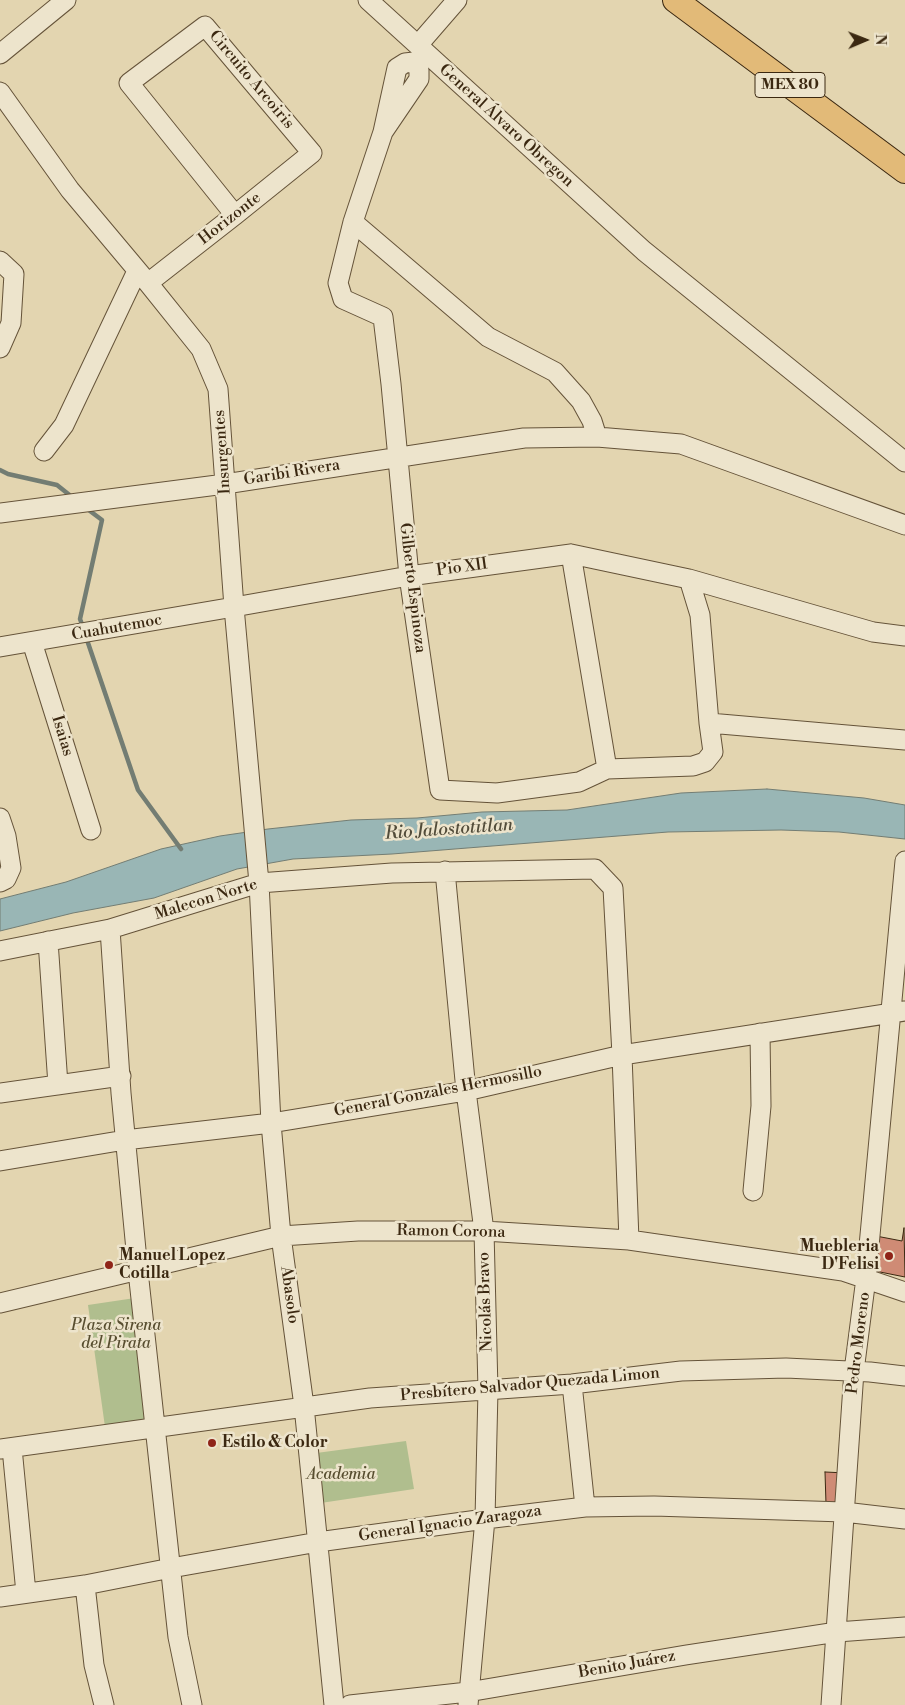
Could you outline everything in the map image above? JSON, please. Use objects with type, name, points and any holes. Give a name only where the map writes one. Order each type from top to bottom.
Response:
[{"type":"main road","name":"MEX 80","points":[[675,0],[905,171]]},
{"type":"street","points":[[0,54],[66,0]]},
{"type":"street","name":"General Álvaro Obregon","points":[[368,0],[644,251],[905,462]]},
{"type":"street","points":[[418,45],[457,0]]},
{"type":"street","name":"Circuito Arcoiris","points":[[235,216],[129,83],[205,26],[312,154]]},
{"type":"street","name":"Insurgentes","points":[[0,92],[70,190],[201,349],[218,389],[234,607],[258,877]]},
{"type":"street","points":[[383,132],[353,222],[488,337],[555,372],[581,401],[592,420],[597,437]]},
{"type":"street","name":"Horizonte","points":[[143,277],[235,216],[312,154]]},
{"type":"street","name":"Gilberto Espinoza","points":[[353,222],[338,283],[343,299],[383,317],[409,576],[440,790],[497,793],[579,782],[607,769]]},
{"type":"street","points":[[0,261],[14,274],[10,323],[0,348]]},
{"type":"street","points":[[44,452],[64,425],[143,277]]},
{"type":"street","name":"Garibi Rivera","points":[[0,513],[225,484],[524,438],[597,437],[681,444],[905,525]]},
{"type":"street","points":[[571,554],[607,769],[693,766],[706,762],[713,752],[700,615],[689,579]]},
{"type":"street","name":"Pio XII","points":[[234,607],[409,576],[571,554],[689,579],[874,632],[905,636]]},
{"type":"street","name":"Cuahutemoc","points":[[0,647],[234,607]]},
{"type":"street","name":"Isaias","points":[[32,642],[91,830]]},
{"type":"street","points":[[709,723],[905,740]]},
{"type":"street","points":[[0,818],[6,836],[11,868],[6,880],[0,882]]},
{"type":"street","name":"Pedro Moreno","points":[[831,1705],[854,1371],[898,1012],[905,861]]},
{"type":"street","name":"Malecon Norte","points":[[0,951],[110,929],[258,877],[445,871],[595,869],[612,888],[622,1055],[629,1240]]},
{"type":"street","name":"Nicolás Bravo","points":[[445,871],[466,1091],[484,1231],[488,1390],[484,1519],[468,1698]]},
{"type":"street","name":"Abasolo","points":[[258,877],[271,1123],[281,1236],[304,1406],[334,1705]]},
{"type":"street","points":[[110,929],[125,1140],[138,1271],[178,1637],[192,1705]]},
{"type":"street","points":[[48,941],[58,1085]]},
{"type":"street","name":"General Gonzales Hermosillo","points":[[0,1161],[125,1140],[271,1123],[466,1091],[622,1055],[898,1012]]},
{"type":"street","points":[[753,1191],[761,1106],[760,1033]]},
{"type":"street","points":[[0,1093],[121,1076]]},
{"type":"street","name":"Ramon Corona","points":[[0,1304],[281,1236],[358,1231],[484,1231],[629,1240],[843,1271],[905,1292]]},
{"type":"street","name":"Presbítero Salvador Quezada Limon","points":[[6,1448],[370,1398],[572,1384],[681,1372],[786,1368],[854,1371],[905,1376]]},
{"type":"street","points":[[572,1384],[585,1507]]},
{"type":"street","points":[[6,1448],[26,1593]]},
{"type":"street","name":"General Ignacio Zaragoza","points":[[0,1597],[85,1585],[318,1542],[585,1507],[654,1506],[844,1512],[905,1519]]},
{"type":"street","points":[[85,1585],[94,1665],[104,1705]]},
{"type":"street","name":"Benito Juárez","points":[[350,1705],[468,1698],[686,1655],[837,1632],[905,1627]]},
{"type":"green space","name":"Plaza Sirena del Pirata","points":[[135,1298],[150,1421],[105,1427],[88,1305]]},
{"type":"green space","name":"Academia","points":[[406,1441],[414,1489],[314,1504],[309,1454]]},
{"type":"water","name":"Rio Jalostotitlan","points":[[767,789],[864,798],[905,805],[905,839],[839,832],[781,830],[668,832],[392,854],[293,859],[237,869],[154,898],[73,913],[0,931],[0,899],[66,882],[161,849],[220,836],[351,820],[417,818],[482,812],[567,810],[681,793]]},
{"type":"building","name":"Muebleria D'Felisi","points":[[904,1228],[905,1277],[870,1270],[876,1236],[902,1241]]},
{"type":"building","points":[[825,1472],[846,1473],[844,1505],[826,1504]]},
{"type":"waterway","points":[[0,470],[8,474],[57,485],[72,497]]},
{"type":"waterway","points":[[83,627],[80,619],[102,520],[86,508]]},
{"type":"waterway","points":[[86,637],[138,790],[181,849]]},
{"type":"place","name":"Muebleria D'Felisi","points":[[889,1256]]},
{"type":"place","name":"Manuel Lopez Cotilla","points":[[109,1265]]},
{"type":"place","name":"Estilo & Color","points":[[212,1443]]}]
